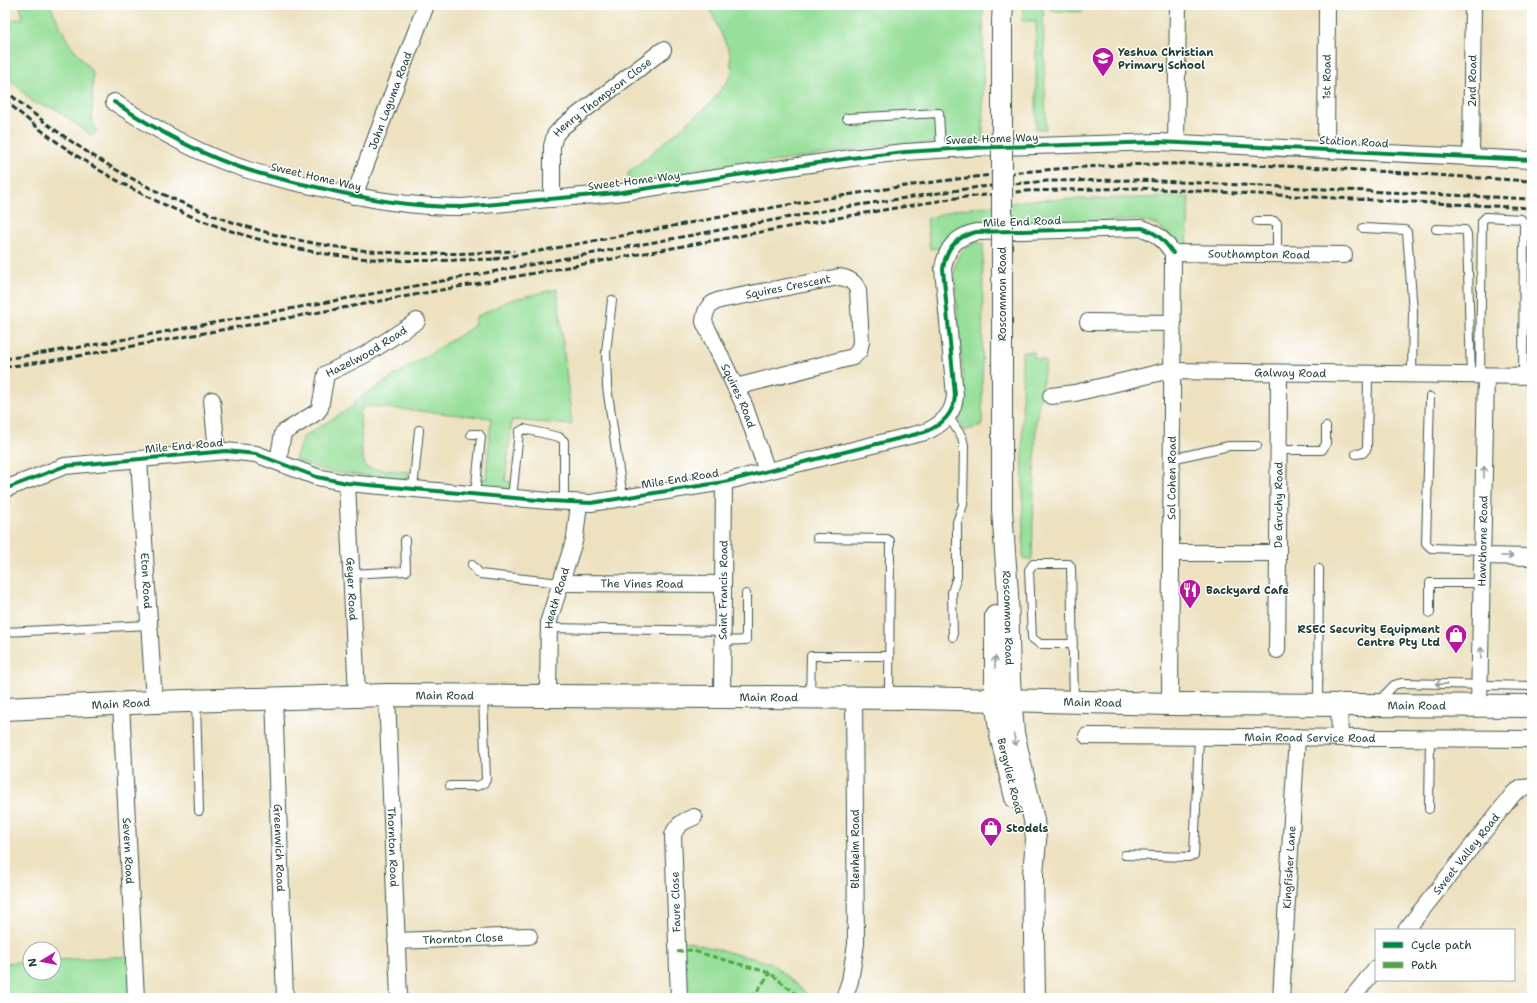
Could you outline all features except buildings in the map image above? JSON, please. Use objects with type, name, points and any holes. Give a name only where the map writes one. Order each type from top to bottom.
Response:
[{"type":"main road","name":"Main Road","points":[[5,709],[357,695],[548,695],[810,699],[889,698],[1170,704],[1328,705],[1375,705],[1480,696],[1532,706]]},
{"type":"street","name":"John Laguma Road","points":[[354,196],[426,5]]},
{"type":"street","points":[[1176,143],[1178,5]]},
{"type":"street","name":"1st Road","points":[[1326,150],[1327,5]]},
{"type":"street","name":"2nd Road","points":[[1471,157],[1473,5]]},
{"type":"street","name":"Roscommon Road","points":[[1002,13],[1002,510],[995,594],[1003,701]]},
{"type":"street","name":"Henry Thompson Close","points":[[552,199],[552,146],[555,135],[663,50]]},
{"type":"street","name":"Sweet Home Way","points":[[114,102],[166,135],[222,160],[279,178],[354,196],[413,206],[437,207],[462,207],[616,193],[851,158],[941,150],[1176,143]]},
{"type":"street","name":"Station Road","points":[[1176,143],[1532,160]]},
{"type":"street","name":"Mile End Road","points":[[5,490],[65,466],[217,452],[256,454],[317,476],[347,483],[572,503],[623,498],[724,482],[925,432],[939,426],[948,416],[954,403],[955,395],[943,269],[947,253],[957,240],[966,235],[976,232],[1142,228],[1152,231],[1164,239],[1173,253]]},
{"type":"street","name":"Southampton Road","points":[[1173,253],[1344,255]]},
{"type":"street","name":"Sol Cohen Road","points":[[1170,704],[1173,253]]},
{"type":"street","name":"Squires Crescent","points":[[704,322],[705,311],[711,303],[720,300],[839,277],[846,278],[855,284],[858,290],[861,342],[857,354],[853,357],[736,387]]},
{"type":"street","name":"Hazelwood Road","points":[[278,461],[282,433],[313,416],[320,408],[326,374],[368,353],[417,321]]},
{"type":"street","name":"Squires Road","points":[[704,322],[745,407],[767,471]]},
{"type":"street","points":[[1088,322],[1173,323]]},
{"type":"street","name":"Galway Road","points":[[1051,396],[1075,393],[1162,372],[1172,371],[1279,374],[1527,376]]},
{"type":"street","name":"De Gruchy Road","points":[[1171,553],[1278,553],[1279,374]]},
{"type":"street","name":"Hawthorne Road","points":[[1479,376],[1483,553],[1480,696]]},
{"type":"street","points":[[212,400],[217,452]]},
{"type":"street","name":"Eton Road","points":[[139,459],[154,702]]},
{"type":"street","name":"Saint Francis Road","points":[[722,698],[724,482]]},
{"type":"street","name":"Geyer Road","points":[[347,483],[357,695]]},
{"type":"street","name":"Heath Road","points":[[548,695],[549,628],[552,608],[575,538],[572,503]]},
{"type":"street","points":[[1277,650],[1278,553]]},
{"type":"street","points":[[1483,553],[1532,556]]},
{"type":"street","name":"The Vines Road","points":[[560,583],[723,584]]},
{"type":"street","name":"Thornton Road","points":[[387,695],[398,998]]},
{"type":"street","name":"Greenwich Road","points":[[274,698],[286,998]]},
{"type":"street","name":"Blenheim Road","points":[[844,998],[850,981],[856,944],[854,698]]},
{"type":"street","name":"Bergvliet Road","points":[[1003,701],[1005,760],[1033,874],[1035,998]]},
{"type":"street","name":"Severn Road","points":[[121,704],[136,998]]},
{"type":"street","points":[[1328,705],[1340,738]]},
{"type":"street","name":"Main Road Service Road","points":[[1088,736],[1532,739]]},
{"type":"street","name":"Kingfisher Lane","points":[[1281,998],[1297,737]]},
{"type":"street","name":"Sweet Valley Road","points":[[1407,929],[1514,793],[1522,788],[1532,787]]},
{"type":"street","name":"Faure Close","points":[[679,998],[674,835],[676,828],[679,825],[694,817]]},
{"type":"street","name":"Thornton Close","points":[[396,941],[529,936]]},
{"type":"street","points":[[1352,998],[1375,969]]},
{"type":"lane","points":[[847,118],[939,113],[941,150]]},
{"type":"lane","points":[[1479,376],[1482,221],[1486,217],[1521,219],[1524,223],[1527,376]]},
{"type":"lane","points":[[1257,221],[1274,221],[1277,223],[1277,254]]},
{"type":"lane","points":[[1363,228],[1405,230],[1407,232],[1413,312],[1412,375]]},
{"type":"lane","points":[[1436,229],[1465,230],[1467,234],[1479,376]]},
{"type":"lane","points":[[612,300],[606,352],[607,387],[623,498]]},
{"type":"lane","points":[[1356,454],[1363,453],[1367,448],[1368,374]]},
{"type":"lane","points":[[1430,397],[1426,543],[1431,548],[1483,553]]},
{"type":"lane","points":[[948,416],[962,436],[964,445],[963,505],[957,522],[957,577],[952,592],[953,637]]},
{"type":"lane","points":[[1278,450],[1322,450],[1326,444],[1326,426]]},
{"type":"lane","points":[[512,498],[519,432],[524,429],[559,437],[564,441],[572,503]]},
{"type":"lane","points":[[413,489],[419,430]]},
{"type":"lane","points":[[471,434],[479,434],[481,437],[475,494]]},
{"type":"lane","points":[[1172,459],[1229,446],[1257,446]]},
{"type":"lane","points":[[817,538],[887,539],[890,541],[889,698]]},
{"type":"lane","points":[[351,574],[406,571],[405,540]]},
{"type":"lane","points":[[1073,644],[1040,644],[1032,638],[1029,570],[1033,564],[1070,565],[1073,644],[1074,702]]},
{"type":"lane","points":[[472,565],[480,574],[560,583]]},
{"type":"lane","points":[[1319,569],[1328,705]]},
{"type":"lane","points":[[1430,613],[1430,583],[1482,583]]},
{"type":"lane","points":[[549,628],[723,636],[746,640],[746,594]]},
{"type":"lane","points":[[5,632],[149,625]]},
{"type":"lane","points":[[810,699],[811,656],[890,656]]},
{"type":"lane","points":[[1480,696],[1532,686]]},
{"type":"lane","points":[[450,786],[477,786],[484,783],[486,780],[483,695]]},
{"type":"lane","points":[[196,701],[199,811]]},
{"type":"lane","points":[[1125,855],[1188,857],[1194,855],[1199,737]]},
{"type":"lane","points":[[1429,809],[1430,738]]},
{"type":"green space","points":[[20,5],[50,5],[67,40],[93,73],[92,118],[97,132],[91,135],[54,108],[34,103],[5,75],[5,21],[23,18]]},
{"type":"green space","points":[[708,5],[983,5],[983,140],[888,145],[629,183],[628,173],[709,105],[732,75],[730,53]]},
{"type":"green space","points":[[1023,5],[1043,5],[1046,129],[1036,130],[1036,21],[1022,21]]},
{"type":"green space","points":[[1051,5],[1089,5],[1082,12],[1051,11]]},
{"type":"green space","points":[[1189,197],[1187,247],[1176,243],[1158,225],[1139,220],[966,226],[951,235],[943,248],[930,249],[927,219],[954,210],[1033,200]]},
{"type":"green space","points":[[975,243],[983,243],[982,426],[963,431],[959,420],[965,398],[954,270],[956,261],[961,254]]},
{"type":"green space","points":[[557,289],[572,425],[512,420],[505,481],[512,482],[510,490],[483,487],[481,479],[486,479],[491,418],[367,406],[360,411],[362,455],[366,468],[410,472],[406,480],[330,472],[318,469],[295,459],[303,437],[355,405],[353,402],[474,326],[476,317],[510,300]]},
{"type":"green space","points":[[1022,352],[1034,352],[1034,358],[1046,361],[1036,421],[1032,559],[1023,559]]},
{"type":"green space","points":[[677,939],[771,963],[812,998],[679,998]]},
{"type":"green space","points":[[134,956],[136,998],[5,998],[5,963],[22,962],[22,981],[62,981],[62,960]]},
{"type":"railway","points":[[5,90],[45,122],[87,152],[130,177],[174,199],[220,218],[268,233],[318,244],[369,251],[442,254],[514,251]]},
{"type":"railway","points":[[5,100],[44,132],[86,161],[129,187],[175,210],[223,228],[271,243],[321,253],[371,259],[419,261],[498,259]]},
{"type":"railway","points":[[494,259],[863,192],[1011,173],[1086,167],[1142,164],[1253,165],[1365,170],[1532,181]]},
{"type":"railway","points":[[5,359],[93,345],[845,207],[979,187],[1047,181],[1138,180],[1532,199]]},
{"type":"railway","points":[[5,367],[56,360],[865,213],[956,198],[1026,191],[1138,188],[1532,208]]},
{"type":"marked path","points":[[677,952],[690,950],[770,973],[801,998]]},
{"type":"marked path","points":[[752,998],[770,973]]},
{"type":"cycle path","points":[[114,102],[179,141],[213,157],[248,170],[370,199],[443,207],[462,207],[616,193],[851,158],[905,152],[969,148],[1159,142],[1532,160]]},
{"type":"cycle path","points":[[5,489],[65,466],[226,451],[256,454],[317,477],[347,483],[549,501],[591,503],[724,482],[925,432],[937,426],[946,418],[952,408],[955,395],[943,269],[949,249],[963,237],[976,232],[1142,228],[1152,232],[1160,238],[1173,253]]},
{"type":"place","name":"Yeshua Christian Primary School","points":[[1103,78]]},
{"type":"place","name":"Backyard Cafe","points":[[1190,610]]},
{"type":"place","name":"RSEC Security Equipment Centre Pty Ltd","points":[[1456,654]]},
{"type":"place","name":"Stodels","points":[[991,848]]}]
